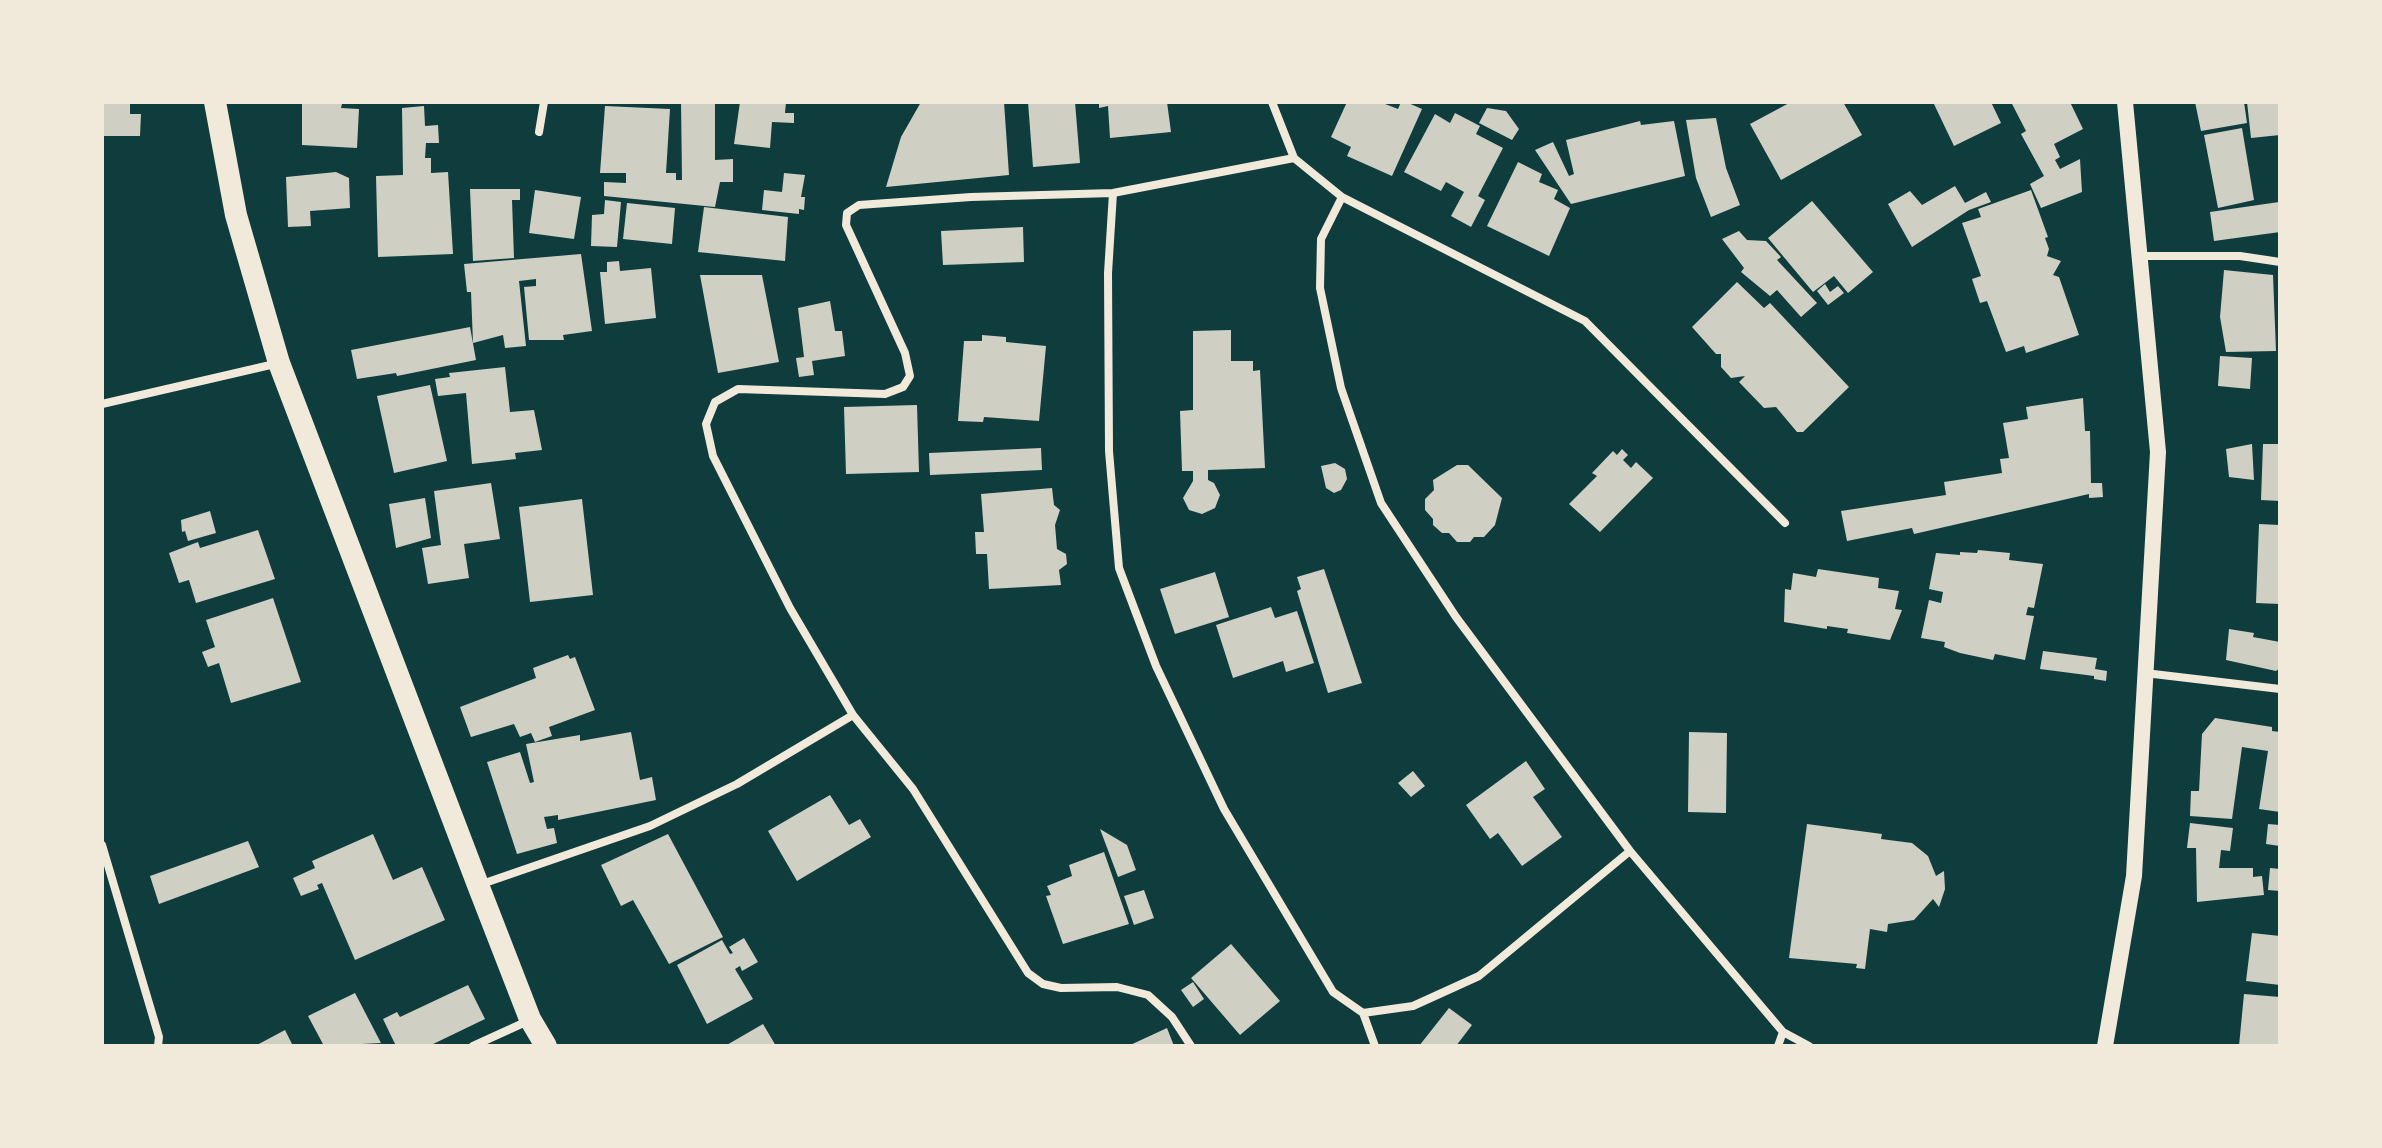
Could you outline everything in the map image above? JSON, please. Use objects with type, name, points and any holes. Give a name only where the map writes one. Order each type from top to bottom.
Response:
[{"type":"highway","points":[[215,102],[236,215],[279,363],[530,1019],[546,1046]]},
{"type":"main road","points":[[2105,1046],[2134,876],[2158,452],[2125,102]]},
{"type":"street","points":[[539,132],[544,102]]},
{"type":"street","points":[[1272,102],[1294,158],[1342,197],[1585,321],[1785,523]]},
{"type":"street","points":[[1191,1046],[1172,1017],[1148,995],[1117,987],[1061,988],[1043,984],[1028,973],[913,789],[853,715],[790,608],[713,456],[706,424],[715,402],[738,389],[885,394],[903,387],[910,376],[905,353],[846,225],[847,213],[859,205],[971,197],[1113,193],[1185,182],[1294,158]]},
{"type":"street","points":[[1113,193],[1108,273],[1109,451],[1119,568],[1156,666],[1224,809],[1333,992],[1363,1013],[1375,1046]]},
{"type":"street","points":[[1342,197],[1321,239],[1320,288],[1341,388],[1381,503],[1456,617],[1630,851],[1783,1032],[1809,1046]]},
{"type":"street","points":[[2141,256],[2240,256],[2280,262]]},
{"type":"street","points":[[102,404],[279,363]]},
{"type":"street","points":[[2144,673],[2280,689]]},
{"type":"street","points":[[478,885],[650,826],[737,784],[853,715]]},
{"type":"street","points":[[102,845],[155,1023],[158,1046]]},
{"type":"street","points":[[1363,1013],[1413,1006],[1479,976],[1630,851]]},
{"type":"street","points":[[473,1046],[530,1019]]},
{"type":"street","points":[[1778,1046],[1783,1032]]},
{"type":"building","points":[[102,102],[130,102],[130,114],[141,114],[140,136],[102,136]]},
{"type":"building","points":[[681,102],[715,102],[715,160],[733,159],[733,182],[720,182],[715,207],[604,196],[604,182],[626,183],[626,173],[600,173],[605,106],[670,109],[666,173],[676,173],[676,180],[682,180]]},
{"type":"building","points":[[740,102],[786,102],[785,113],[794,113],[794,123],[772,122],[770,148],[734,144]]},
{"type":"building","points":[[921,102],[1004,102],[1009,175],[886,187],[901,137]]},
{"type":"building","points":[[1028,102],[1075,102],[1080,163],[1033,167]]},
{"type":"building","points":[[1099,102],[1167,102],[1171,132],[1110,138],[1108,106],[1099,108]]},
{"type":"building","points":[[1347,102],[1380,102],[1398,109],[1401,102],[1406,102],[1422,109],[1392,176],[1347,156],[1351,147],[1331,137]]},
{"type":"building","points":[[1791,102],[1843,102],[1862,135],[1781,180],[1750,124]]},
{"type":"building","points":[[1933,102],[1991,102],[2001,123],[1954,146]]},
{"type":"building","points":[[2011,102],[2070,102],[2083,129],[2054,144],[2060,157],[2055,160],[2060,169],[2080,159],[2082,192],[2041,208],[2030,184],[2044,176],[2021,134],[2026,131]]},
{"type":"building","points":[[2195,102],[2244,102],[2247,123],[2201,131]]},
{"type":"building","points":[[2247,102],[2280,102],[2280,135],[2251,138]]},
{"type":"building","points":[[302,104],[342,104],[341,108],[359,109],[357,148],[302,145]]},
{"type":"building","points":[[424,106],[425,126],[438,125],[439,143],[426,143],[425,158],[431,158],[431,173],[448,172],[453,254],[378,257],[376,176],[403,175],[402,108]]},
{"type":"building","points":[[1487,108],[1506,111],[1519,129],[1512,140],[1479,123]]},
{"type":"building","points":[[1455,113],[1480,126],[1476,134],[1503,148],[1478,196],[1485,200],[1471,227],[1451,216],[1464,192],[1446,182],[1441,191],[1404,172],[1435,114],[1450,123]]},
{"type":"building","points":[[1716,118],[1726,168],[1740,205],[1711,217],[1696,178],[1686,120]]},
{"type":"building","points":[[1640,121],[1641,125],[1674,121],[1685,176],[1571,204],[1535,150],[1553,142],[1569,176],[1574,174],[1566,140]]},
{"type":"building","points":[[2242,128],[2254,200],[2218,208],[2204,135]]},
{"type":"building","points":[[1518,162],[1542,174],[1539,182],[1558,190],[1554,199],[1570,208],[1549,256],[1487,226]]},
{"type":"building","points":[[336,172],[349,178],[350,208],[310,211],[311,226],[288,227],[286,177]]},
{"type":"building","points":[[784,173],[805,175],[801,197],[805,197],[804,210],[799,209],[799,214],[762,210],[764,190],[782,192]]},
{"type":"building","points":[[1955,186],[1965,203],[1986,192],[1991,202],[1969,210],[1912,247],[1888,204],[1910,191],[1922,205]]},
{"type":"building","points":[[470,189],[520,189],[520,200],[512,200],[514,258],[473,261]]},
{"type":"building","points":[[535,190],[581,197],[574,239],[529,233]]},
{"type":"building","points":[[2031,190],[2048,237],[2045,238],[2049,249],[2047,256],[2061,261],[2053,275],[2059,277],[2079,335],[2026,353],[2024,346],[2006,352],[1987,301],[1980,303],[1972,279],[1981,276],[1962,223],[1981,217],[1978,209]]},
{"type":"building","points":[[605,200],[621,202],[617,247],[591,246],[592,215],[604,214]]},
{"type":"building","points":[[1812,201],[1873,272],[1848,293],[1834,276],[1813,292],[1768,238]]},
{"type":"building","points":[[2279,202],[2280,232],[2214,241],[2210,212]]},
{"type":"building","points":[[627,203],[675,208],[672,244],[623,239]]},
{"type":"building","points":[[704,207],[788,217],[785,261],[698,252]]},
{"type":"building","points":[[1023,227],[1024,262],[943,265],[941,231]]},
{"type":"building","points":[[1739,231],[1747,240],[1766,241],[1781,257],[1777,260],[1817,303],[1801,317],[1777,290],[1770,296],[1741,272],[1744,268],[1722,239]]},
{"type":"building","points":[[581,254],[592,331],[563,335],[564,340],[529,340],[524,287],[536,286],[536,279],[519,281],[526,346],[505,348],[503,335],[473,343],[471,292],[467,292],[464,264]]},
{"type":"building","points":[[619,261],[620,271],[651,268],[656,318],[605,324],[600,272],[607,272],[607,262]]},
{"type":"building","points":[[2224,270],[2273,275],[2276,351],[2226,352],[2220,317]]},
{"type":"building","points":[[700,275],[762,275],[779,362],[718,373]]},
{"type":"building","points":[[1737,282],[1764,308],[1770,303],[1849,387],[1803,432],[1797,432],[1776,407],[1764,408],[1739,382],[1745,376],[1731,378],[1721,367],[1721,354],[1716,354],[1692,327]]},
{"type":"building","points":[[1825,284],[1830,292],[1838,286],[1844,293],[1828,305],[1817,291]]},
{"type":"building","points":[[830,301],[835,331],[842,331],[845,356],[812,361],[814,375],[799,377],[796,358],[804,357],[798,308]]},
{"type":"building","points":[[470,327],[476,360],[397,376],[396,373],[357,379],[351,350]]},
{"type":"building","points":[[1231,330],[1231,361],[1253,361],[1253,371],[1260,370],[1265,468],[1208,470],[1208,480],[1214,483],[1220,495],[1215,508],[1202,514],[1189,510],[1183,498],[1193,481],[1193,471],[1182,471],[1180,411],[1193,410],[1193,331]]},
{"type":"building","points":[[982,335],[1006,337],[1006,342],[1046,346],[1039,421],[984,417],[983,422],[958,421],[964,341],[982,341]]},
{"type":"building","points":[[2220,356],[2252,358],[2250,389],[2218,386]]},
{"type":"building","points":[[505,367],[510,412],[534,410],[542,450],[515,453],[516,459],[472,464],[466,393],[438,396],[435,379],[450,377],[449,373]]},
{"type":"building","points":[[430,385],[447,461],[394,473],[377,396]]},
{"type":"building","points":[[2083,398],[2085,431],[2090,431],[2091,483],[2102,483],[2103,497],[2089,498],[2089,494],[1914,534],[1912,528],[1847,541],[1841,511],[1946,495],[1944,482],[2002,473],[2000,459],[2009,458],[2003,423],[2028,419],[2026,407]]},
{"type":"building","points":[[917,405],[919,472],[846,474],[844,407]]},
{"type":"building","points":[[2252,444],[2254,480],[2229,477],[2226,449]]},
{"type":"building","points":[[2263,444],[2280,444],[2280,501],[2261,500]]},
{"type":"building","points":[[1041,448],[1042,470],[930,475],[929,453]]},
{"type":"building","points":[[1622,449],[1628,455],[1623,460],[1631,468],[1636,462],[1653,478],[1600,532],[1569,504],[1597,476],[1592,473],[1613,451],[1617,455]]},
{"type":"building","points":[[1335,463],[1345,469],[1347,479],[1341,490],[1334,493],[1326,488],[1321,466]]},
{"type":"building","points":[[1457,465],[1468,465],[1502,498],[1495,525],[1484,537],[1474,537],[1470,542],[1457,542],[1449,533],[1442,533],[1433,525],[1433,519],[1425,510],[1425,499],[1434,490],[1433,480]]},
{"type":"building","points":[[491,483],[500,539],[464,544],[469,578],[428,584],[422,548],[441,545],[434,491]]},
{"type":"building","points":[[1052,488],[1054,505],[1060,510],[1055,525],[1057,549],[1066,554],[1067,564],[1059,570],[1061,585],[989,589],[987,554],[976,554],[975,532],[984,532],[981,494]]},
{"type":"building","points":[[425,498],[431,538],[396,548],[389,504]]},
{"type":"building","points":[[582,499],[593,595],[530,602],[519,507]]},
{"type":"building","points":[[210,511],[216,533],[188,541],[185,531],[182,532],[181,520]]},
{"type":"building","points":[[2259,524],[2280,525],[2280,604],[2256,603]]},
{"type":"building","points":[[258,530],[275,579],[196,603],[189,580],[179,583],[169,553],[198,542],[200,548]]},
{"type":"building","points":[[1978,550],[2010,553],[2009,560],[2043,564],[2034,608],[2028,607],[2026,615],[2034,616],[2025,660],[1995,654],[1993,660],[1944,647],[1945,642],[1921,638],[1929,600],[1941,603],[1943,592],[1929,589],[1936,553],[1960,555],[1960,552],[1977,553]]},
{"type":"building","points":[[1324,569],[1362,683],[1328,693],[1297,591],[1301,589],[1297,577]]},
{"type":"building","points":[[1818,569],[1879,578],[1878,588],[1899,591],[1895,609],[1902,610],[1890,640],[1847,633],[1848,629],[1784,622],[1785,589],[1791,590],[1793,573],[1816,577]]},
{"type":"building","points":[[1215,572],[1229,617],[1175,634],[1160,589]]},
{"type":"building","points":[[273,598],[301,682],[231,703],[219,663],[208,667],[202,652],[215,647],[206,620]]},
{"type":"building","points":[[1271,607],[1275,618],[1297,611],[1314,663],[1286,672],[1283,661],[1233,678],[1216,625]]},
{"type":"building","points":[[2229,629],[2280,642],[2280,668],[2276,671],[2226,660]]},
{"type":"building","points":[[2043,651],[2097,658],[2095,669],[2107,671],[2106,681],[2094,679],[2094,676],[2040,669]]},
{"type":"building","points":[[568,655],[570,659],[575,657],[595,710],[549,727],[552,736],[535,742],[531,733],[520,737],[514,724],[471,737],[460,707],[536,678],[533,668]]},
{"type":"building","points":[[2215,718],[2272,727],[2272,731],[2280,732],[2280,812],[2259,809],[2268,751],[2242,747],[2232,819],[2190,816],[2191,791],[2199,791],[2202,734]]},
{"type":"building","points":[[631,732],[640,780],[652,777],[656,800],[558,820],[558,815],[544,817],[547,829],[554,828],[557,843],[517,854],[487,762],[520,752],[530,783],[534,782],[526,744],[580,735],[580,741]]},
{"type":"building","points":[[1689,732],[1727,733],[1726,813],[1688,812]]},
{"type":"building","points":[[1526,761],[1545,789],[1533,797],[1562,837],[1522,866],[1498,833],[1490,839],[1466,805]]},
{"type":"building","points":[[1413,771],[1425,786],[1411,797],[1398,783]]},
{"type":"building","points":[[830,795],[849,825],[860,819],[871,837],[797,881],[768,831]]},
{"type":"building","points":[[2190,823],[2233,828],[2230,851],[2221,850],[2219,868],[2253,868],[2253,877],[2262,876],[2264,895],[2197,902],[2196,848],[2187,848]]},
{"type":"building","points":[[1807,824],[1882,834],[1881,839],[1912,843],[1928,856],[1936,876],[1944,871],[1945,889],[1939,907],[1933,899],[1914,920],[1888,924],[1887,932],[1870,929],[1865,969],[1856,968],[1857,964],[1789,958]]},
{"type":"building","points":[[2268,824],[2280,825],[2280,846],[2266,844]]},
{"type":"building","points":[[1100,829],[1127,845],[1136,870],[1118,877]]},
{"type":"building","points":[[373,834],[393,880],[422,867],[445,920],[355,960],[322,883],[317,885],[319,889],[301,896],[293,878],[315,868],[312,861]]},
{"type":"building","points":[[668,834],[723,937],[669,964],[633,900],[621,906],[601,865]]},
{"type":"building","points":[[248,841],[259,867],[159,904],[150,876]]},
{"type":"building","points":[[1104,852],[1129,924],[1063,944],[1046,896],[1051,895],[1047,886],[1072,876],[1069,865]]},
{"type":"building","points":[[2270,868],[2280,869],[2280,891],[2268,890]]},
{"type":"building","points":[[1144,890],[1154,918],[1134,925],[1124,896]]},
{"type":"building","points":[[2252,933],[2280,936],[2280,985],[2246,981]]},
{"type":"building","points":[[744,938],[758,962],[742,971],[740,966],[735,969],[753,999],[707,1024],[677,965],[722,940],[730,954],[733,953],[729,947]]},
{"type":"building","points":[[1231,944],[1280,1001],[1240,1035],[1191,978]]},
{"type":"building","points":[[1193,982],[1204,999],[1193,1007],[1181,990]]},
{"type":"building","points":[[468,985],[485,1019],[429,1046],[396,1046],[383,1019],[397,1012],[400,1017]]},
{"type":"building","points":[[355,993],[381,1043],[324,1046],[308,1016]]},
{"type":"building","points":[[2244,994],[2280,997],[2280,1046],[2239,1046]]},
{"type":"building","points":[[1449,1008],[1472,1025],[1456,1046],[1419,1046]]},
{"type":"building","points":[[763,1024],[776,1046],[725,1046]]},
{"type":"building","points":[[1167,1028],[1174,1046],[1128,1046]]},
{"type":"building","points":[[285,1030],[293,1046],[255,1046]]}]
